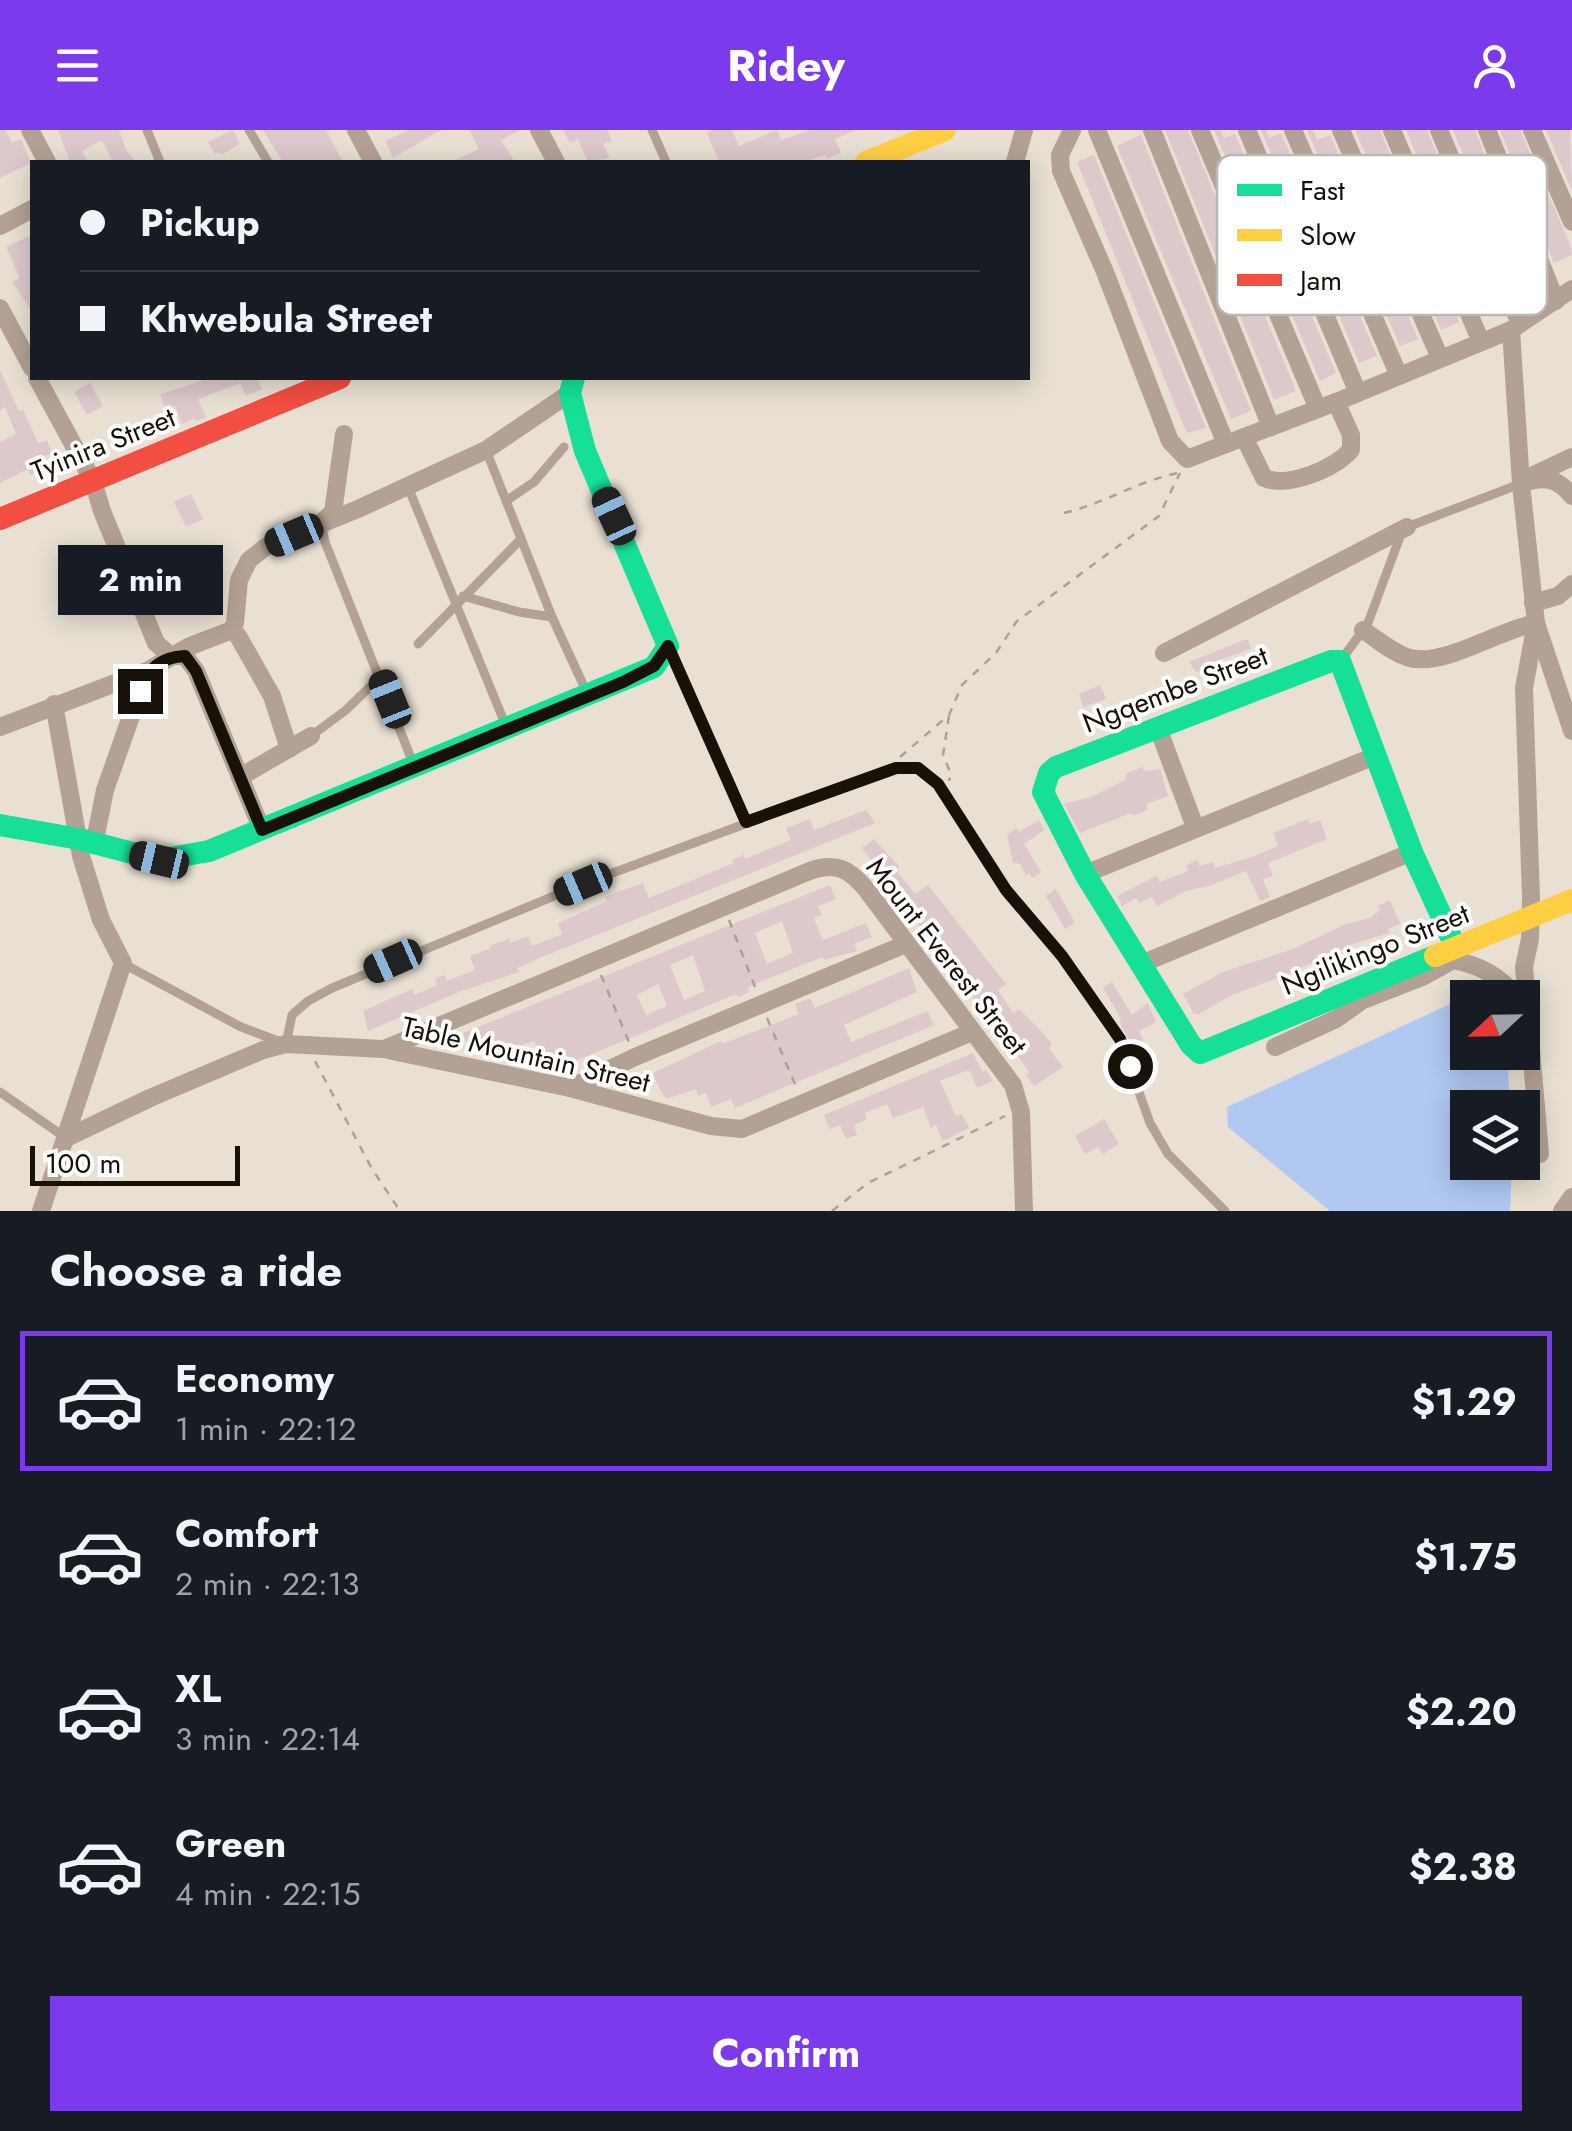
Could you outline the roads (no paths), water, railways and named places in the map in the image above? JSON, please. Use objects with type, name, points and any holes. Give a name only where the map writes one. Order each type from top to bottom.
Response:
[{"type":"street","points":[[30,130],[46,160]]},
{"type":"street","points":[[356,130],[372,160]]},
{"type":"street","points":[[539,130],[555,160]]},
{"type":"street","points":[[871,160],[945,130]]},
{"type":"street","points":[[1016,160],[1024,130]]},
{"type":"street","points":[[1072,130],[1060,156],[1061,171],[1106,272],[1170,441],[1187,458],[1318,410],[1516,327],[1534,315]]},
{"type":"street","points":[[1097,130],[1235,440],[1264,478],[1274,482],[1314,472],[1344,458],[1351,450],[1351,435],[1336,402]]},
{"type":"street","points":[[1152,130],[1217,292]]},
{"type":"street","points":[[1200,130],[1217,170]]},
{"type":"street","points":[[1247,130],[1258,155]]},
{"type":"street","points":[[1293,130],[1304,155]]},
{"type":"street","points":[[1341,130],[1352,155]]},
{"type":"street","points":[[1392,130],[1402,155]]},
{"type":"street","points":[[1439,130],[1449,155]]},
{"type":"street","points":[[1487,130],[1497,155]]},
{"type":"street","points":[[1532,130],[1543,155]]},
{"type":"street","points":[[1547,164],[1572,222]]},
{"type":"street","points":[[0,226],[30,210]]},
{"type":"street","points":[[1547,279],[1556,301]]},
{"type":"street","points":[[1547,307],[1572,289]]},
{"type":"street","points":[[0,308],[30,364]]},
{"type":"street","points":[[1226,315],[1271,427]]},
{"type":"street","points":[[1278,315],[1318,410]]},
{"type":"street","points":[[1325,315],[1358,393]]},
{"type":"street","points":[[1373,315],[1399,376]]},
{"type":"street","points":[[1421,315],[1440,358]]},
{"type":"street","points":[[1470,315],[1481,342]]},
{"type":"street","points":[[1511,315],[1516,327],[1520,484],[1536,623],[1572,731]]},
{"type":"street","points":[[39,380],[93,481],[156,643],[170,656],[185,656],[196,671],[262,830]]},
{"type":"street","name":"Tyinira Street","points":[[0,520],[335,380]]},
{"type":"street","points":[[0,727],[147,671],[170,656],[232,630],[239,580],[249,560],[267,546],[486,450],[572,385],[585,451],[668,646],[654,666],[588,696],[209,851],[159,860],[0,824]]},
{"type":"street","points":[[320,523],[333,512],[344,434]]},
{"type":"street","points":[[1520,484],[1572,457]]},
{"type":"street","points":[[1520,484],[1541,477],[1562,484],[1572,496]]},
{"type":"street","points":[[1164,653],[1407,527]]},
{"type":"street","points":[[1534,603],[1558,596],[1572,584]]},
{"type":"street","points":[[1363,630],[1408,658],[1441,660],[1511,628],[1536,623]]},
{"type":"street","points":[[1524,980],[1531,917],[1524,688],[1536,623]]},
{"type":"street","points":[[232,630],[272,696],[290,749]]},
{"type":"street","name":"Ngqembe Street","points":[[1200,1053],[1085,874],[1046,802],[1048,773],[1330,661],[1340,661]]},
{"type":"street","points":[[1340,661],[1412,852],[1456,948]]},
{"type":"street","points":[[86,842],[147,671]]},
{"type":"street","points":[[42,1211],[123,963],[97,908],[54,704]]},
{"type":"street","points":[[1158,728],[1196,827]]},
{"type":"street","points":[[240,778],[311,736]]},
{"type":"street","points":[[1085,874],[1375,756]]},
{"type":"street","points":[[1141,964],[1412,852]]},
{"type":"street","name":"Mount Everest Street","points":[[384,1049],[594,959],[832,865],[858,880],[1006,1074],[1020,1109],[1024,1211]]},
{"type":"street","name":"Ngilikingo Street","points":[[1200,1053],[1572,900]]},
{"type":"street","points":[[570,1088],[906,944]]},
{"type":"street","points":[[1274,1047],[1453,960],[1479,965],[1502,980]]},
{"type":"street","name":"Table Mountain Street","points":[[66,1138],[150,1098],[286,1044],[384,1049],[570,1088],[710,1126],[742,1129],[972,1032]]},
{"type":"street","points":[[1562,1211],[1572,1197]]},
{"type":"lane","points":[[148,130],[159,160]]},
{"type":"lane","points":[[249,130],[267,160]]},
{"type":"lane","points":[[652,130],[665,160]]},
{"type":"lane","points":[[506,501],[534,482],[564,447]]},
{"type":"lane","points":[[486,450],[588,696]]},
{"type":"lane","points":[[1340,661],[1363,630],[1407,527],[1520,484]]},
{"type":"lane","points":[[408,487],[459,599],[507,729]]},
{"type":"lane","points":[[320,523],[415,768]]},
{"type":"lane","points":[[418,644],[521,539]]},
{"type":"lane","points":[[459,599],[552,617]]},
{"type":"lane","points":[[668,646],[746,822]]},
{"type":"lane","points":[[311,736],[380,677]]},
{"type":"lane","points":[[123,963],[241,1027],[286,1044],[292,1015],[332,988],[583,884],[746,822],[896,768],[918,768],[938,784],[1006,890],[1062,956],[1120,1039],[1150,1124],[1168,1154],[1226,1211]]},
{"type":"lane","points":[[0,1092],[66,1138]]},
{"type":"water","points":[[1450,1004],[1450,1070],[1508,1070],[1509,1090],[1450,1090],[1450,1180],[1511,1180],[1510,1211],[1330,1211],[1228,1127],[1227,1107]]}]
